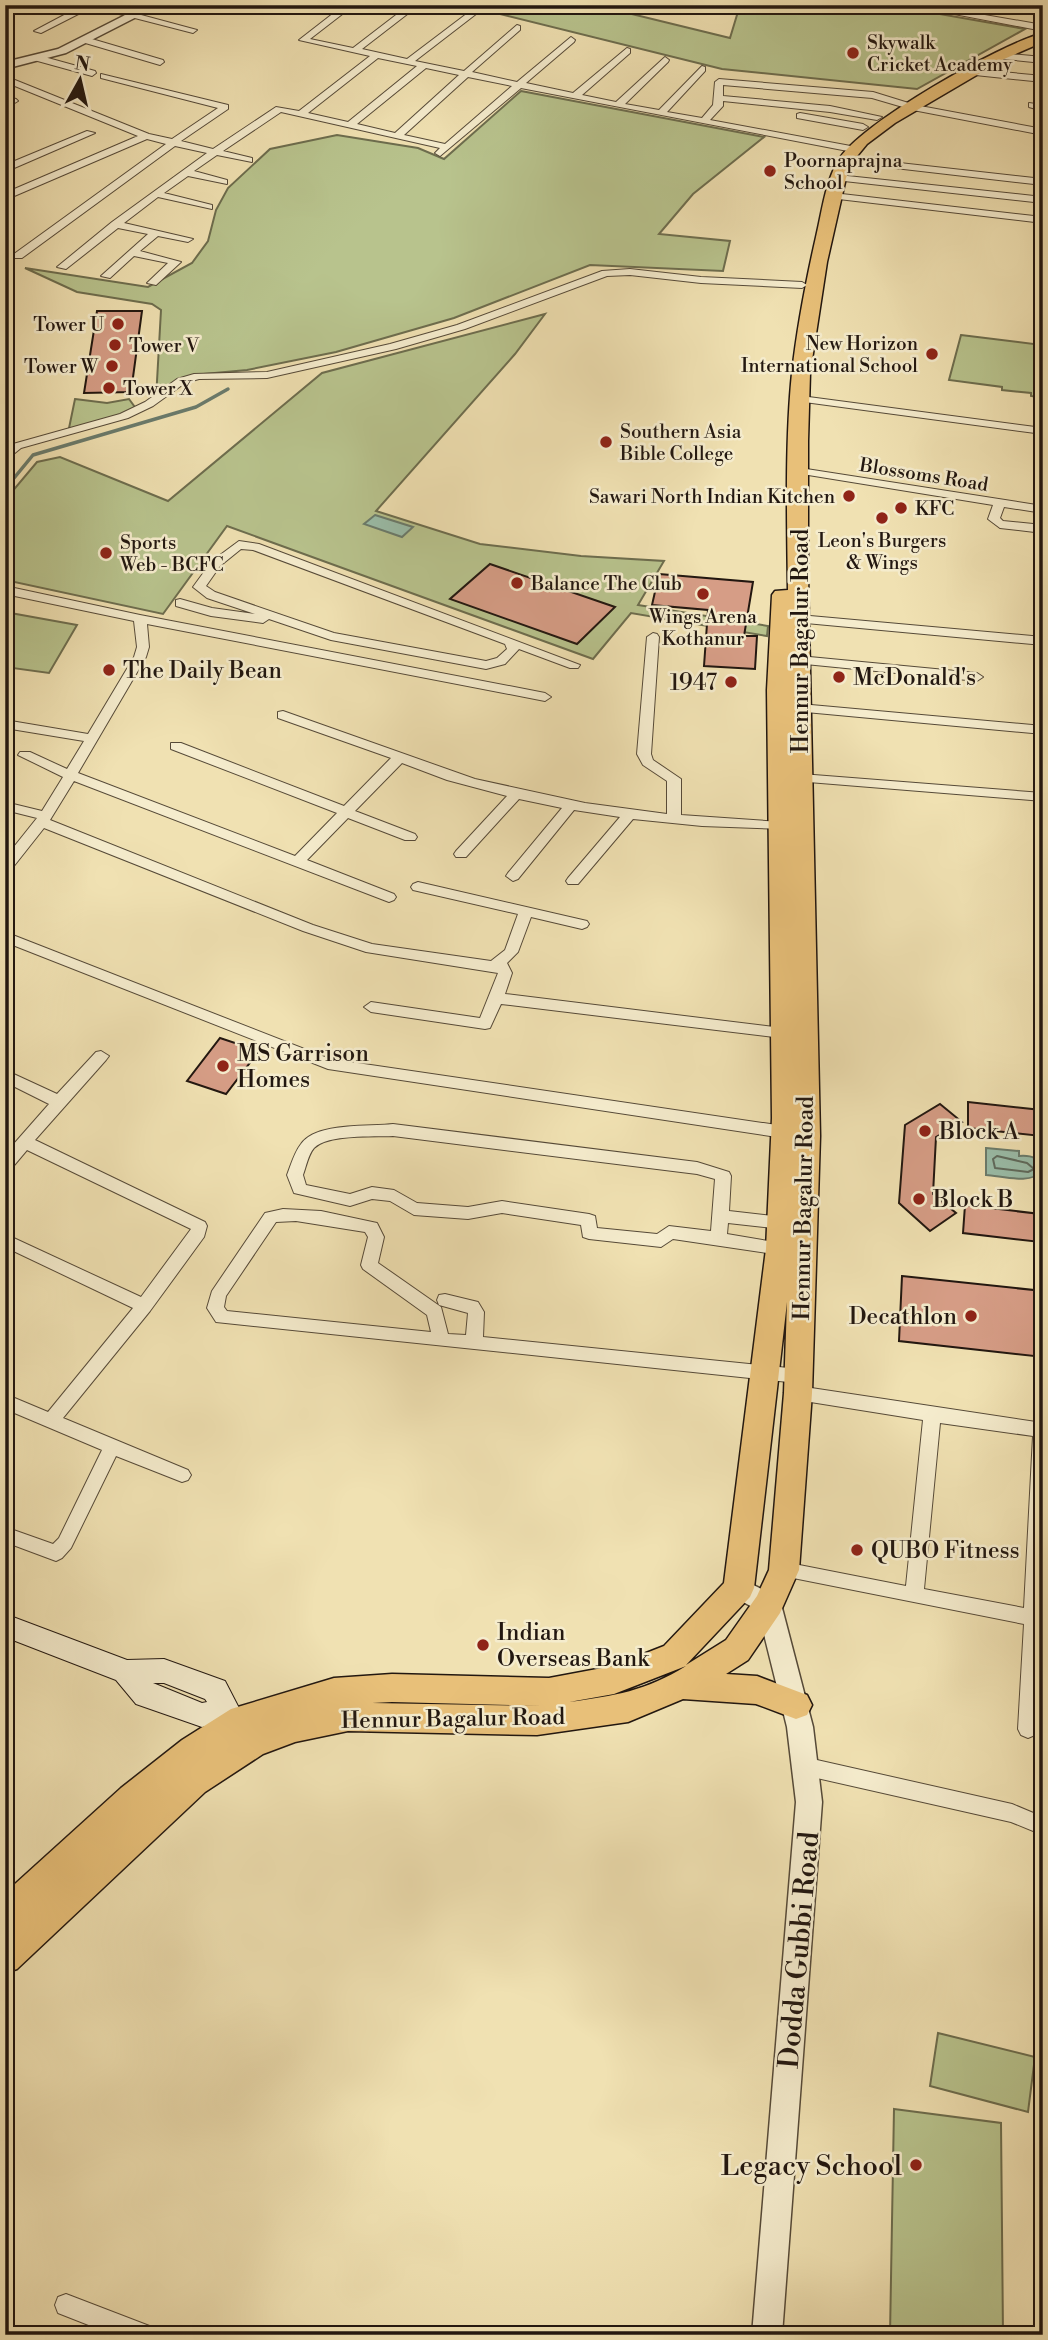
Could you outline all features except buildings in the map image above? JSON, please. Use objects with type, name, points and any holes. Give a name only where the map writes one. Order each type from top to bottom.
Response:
[{"type":"main road","name":"Hennur Bagalur Road","points":[[240,1724],[295,1728],[348,1717],[537,1721],[628,1708],[681,1685],[737,1650],[769,1604],[784,1570],[798,1384],[795,1134],[801,778],[800,471],[792,449],[801,399],[803,361],[830,195],[832,159],[908,105],[965,72],[1040,36]]},
{"type":"main road","name":"Hennur Bagalur Road","points":[[965,72],[991,52],[1040,36]]},
{"type":"main road","name":"Hennur Bagalur Road","points":[[856,140],[861,141],[908,105]]},
{"type":"main road","name":"Hennur Bagalur Road","points":[[5,1915],[132,1799],[193,1751],[240,1724],[334,1692],[392,1688],[549,1692],[614,1680],[675,1656],[739,1588],[766,1372],[781,1223],[795,1134],[785,1118],[782,1033],[785,968],[778,690],[792,449],[788,379],[801,289],[830,195]]},
{"type":"main road","points":[[5,1625],[126,1672],[146,1695],[202,1715],[240,1724]]},
{"type":"main road","points":[[681,1685],[757,1689],[796,1705]]},
{"type":"main road","name":"Hennur Bagalur Road","points":[[5,1957],[193,1782],[240,1724]]},
{"type":"street","points":[[5,11],[18,5]]},
{"type":"street","points":[[38,31],[91,5],[193,30]]},
{"type":"street","points":[[9,63],[62,51],[154,5]]},
{"type":"street","points":[[350,5],[303,40],[704,121],[856,140]]},
{"type":"street","points":[[354,51],[415,5]]},
{"type":"street","points":[[911,5],[1040,36]]},
{"type":"street","points":[[408,62],[473,12]]},
{"type":"street","points":[[397,136],[440,100],[463,73],[517,28]]},
{"type":"street","points":[[85,40],[160,62]]},
{"type":"street","points":[[437,156],[571,40]]},
{"type":"street","points":[[575,96],[626,51]]},
{"type":"street","points":[[301,114],[377,55]]},
{"type":"street","points":[[999,56],[1043,60]]},
{"type":"street","points":[[37,58],[92,73]]},
{"type":"street","points":[[618,105],[665,60]]},
{"type":"street","points":[[350,125],[424,65]]},
{"type":"street","points":[[661,113],[702,69]]},
{"type":"street","points":[[965,72],[1043,79]]},
{"type":"street","points":[[18,256],[225,107],[104,76]]},
{"type":"street","points":[[5,79],[146,136],[249,160]]},
{"type":"street","points":[[704,121],[718,102],[719,82],[873,95],[908,105],[1041,129]]},
{"type":"street","points":[[718,102],[856,140],[1043,182]]},
{"type":"street","points":[[718,102],[830,109],[856,140]]},
{"type":"street","points":[[1031,106],[1043,108]]},
{"type":"street","points":[[62,267],[115,223],[213,152],[279,109],[446,147]]},
{"type":"street","points":[[5,169],[90,133]]},
{"type":"street","points":[[5,197],[146,136]]},
{"type":"street","points":[[186,172],[224,182]]},
{"type":"street","points":[[156,194],[209,206]]},
{"type":"street","points":[[830,195],[1043,200]]},
{"type":"street","points":[[830,195],[1043,220]]},
{"type":"street","points":[[115,223],[188,239]]},
{"type":"street","points":[[106,276],[156,232]]},
{"type":"street","points":[[133,253],[176,262],[152,283]]},
{"type":"street","points":[[5,458],[17,446],[124,416],[149,404],[181,382],[198,376],[222,382],[269,382],[471,331],[574,288],[607,280],[625,277],[801,289]]},
{"type":"street","points":[[801,399],[1043,431]]},
{"type":"street","name":"Blossoms Road","points":[[800,471],[1043,510]]},
{"type":"street","points":[[999,504],[994,519],[1000,524],[1043,529]]},
{"type":"street","points":[[512,642],[513,650],[507,656],[501,661],[486,665],[331,636],[211,595],[199,587],[228,551],[239,545],[254,547],[512,642],[574,665]]},
{"type":"street","points":[[5,590],[140,619],[545,697]]},
{"type":"street","points":[[164,623],[189,593]]},
{"type":"street","points":[[180,603],[252,619],[279,619]]},
{"type":"street","points":[[6,866],[44,819],[140,657],[143,647],[140,619]]},
{"type":"street","points":[[799,619],[1043,641]]},
{"type":"street","points":[[318,653],[331,636]]},
{"type":"street","points":[[653,637],[644,754],[648,762],[674,779],[674,819]]},
{"type":"street","points":[[799,660],[977,677]]},
{"type":"street","points":[[800,708],[1043,730]]},
{"type":"street","points":[[283,715],[468,782],[571,805],[674,819],[781,826]]},
{"type":"street","points":[[5,724],[93,739]]},
{"type":"street","points":[[176,746],[345,814],[410,837]]},
{"type":"street","points":[[25,755],[389,897]]},
{"type":"street","points":[[298,860],[400,757]]},
{"type":"street","points":[[801,778],[1043,797]]},
{"type":"street","points":[[461,854],[518,792]]},
{"type":"street","points":[[513,876],[571,805]]},
{"type":"street","points":[[5,806],[44,819],[308,928],[371,949],[495,965],[503,967],[505,973],[485,1024],[371,1007]]},
{"type":"street","points":[[573,881],[630,814]]},
{"type":"street","points":[[418,887],[582,924]]},
{"type":"street","points":[[495,965],[511,952],[525,912]]},
{"type":"street","points":[[5,937],[328,1064],[795,1134]]},
{"type":"street","points":[[496,998],[782,1033]]},
{"type":"street","points":[[5,1165],[102,1056]]},
{"type":"street","points":[[5,1075],[59,1102]]},
{"type":"street","points":[[719,1238],[723,1176],[697,1168],[393,1130],[361,1134],[324,1134],[307,1145],[295,1175],[300,1189],[350,1200],[372,1193],[394,1196],[414,1209],[468,1213],[502,1207],[589,1220],[589,1233],[661,1241],[669,1232],[780,1249]]},
{"type":"street","points":[[27,1143],[199,1226],[198,1233],[144,1306],[51,1421]]},
{"type":"street","points":[[441,1339],[435,1312],[369,1265],[376,1237],[371,1227],[334,1218],[283,1215],[271,1217],[218,1295],[215,1308],[222,1317],[766,1372],[798,1384],[932,1415],[1042,1430],[1038,1619],[1028,1729]]},
{"type":"street","points":[[720,1216],[781,1223]]},
{"type":"street","points":[[5,1240],[144,1306]]},
{"type":"street","points":[[445,1300],[471,1307],[477,1312],[474,1342]]},
{"type":"street","points":[[5,1401],[182,1475]]},
{"type":"street","points":[[915,1595],[932,1415]]},
{"type":"street","points":[[5,1534],[56,1553],[65,1544],[112,1447]]},
{"type":"street","points":[[784,1570],[1038,1619]]},
{"type":"street","points":[[739,1588],[769,1604]]},
{"type":"street","name":"Dodda Gubbi Road","points":[[767,2335],[807,1846],[808,1767],[796,1705],[769,1604]]},
{"type":"street","points":[[808,1767],[1012,1812],[1043,1826]]},
{"type":"street","points":[[66,2305],[145,2335]]},
{"type":"green space","name":"Skywalk Cricket Academy","points":[[464,5],[595,5],[730,38],[740,5],[871,5],[917,10],[1025,29],[917,89],[722,69]]},
{"type":"green space","points":[[521,91],[764,137],[693,194],[659,234],[730,241],[723,271],[590,265],[454,318],[336,352],[247,370],[193,375],[156,399],[161,310],[152,304],[77,292],[25,268],[148,287],[192,263],[208,241],[216,210],[228,188],[270,149],[337,135],[418,148],[444,159]]},
{"type":"green space","points":[[545,314],[515,354],[376,511],[480,544],[581,556],[664,561],[638,605],[768,626],[767,636],[631,613],[593,659],[227,526],[163,614],[5,580],[5,500],[37,462],[60,457],[168,501],[322,373]]},
{"type":"green space","points":[[961,335],[1042,345],[1035,379],[1043,381],[1043,398],[1031,396],[1031,393],[1002,390],[1002,387],[949,380]]},
{"type":"green space","points":[[75,399],[107,403],[129,399],[137,410],[68,433]]},
{"type":"green space","points":[[5,612],[77,625],[49,673],[5,667]]},
{"type":"green space","points":[[938,2033],[1035,2057],[1028,2112],[930,2086]]},
{"type":"green space","points":[[894,2109],[1001,2123],[1003,2335],[890,2335]]},
{"type":"water","points":[[375,515],[413,527],[402,537],[364,524]]},
{"type":"water","points":[[986,1148],[1019,1151],[1019,1156],[1038,1160],[1042,1171],[1024,1179],[986,1175]]},
{"type":"waterway","points":[[5,489],[33,455],[196,407],[228,389]]},
{"type":"place","name":"Skywalk Cricket Academy","points":[[853,53]]},
{"type":"place","name":"Poornaprajna School","points":[[770,171]]},
{"type":"place","name":"Tower U","points":[[118,324]]},
{"type":"place","name":"Tower V","points":[[115,345]]},
{"type":"place","name":"New Horizon International School","points":[[932,354]]},
{"type":"place","name":"Tower W","points":[[112,366]]},
{"type":"place","name":"Tower X","points":[[109,388]]},
{"type":"place","name":"Southern Asia Bible College","points":[[606,442]]},
{"type":"place","name":"Sawari North Indian Kitchen","points":[[849,496]]},
{"type":"place","name":"KFC","points":[[901,508]]},
{"type":"place","name":"Leon's Burgers & Wings","points":[[882,518]]},
{"type":"place","name":"Sports Web - BCFC","points":[[106,553]]},
{"type":"place","name":"Balance The Club","points":[[517,583]]},
{"type":"place","name":"Wings Arena Kothanur","points":[[703,594]]},
{"type":"place","name":"The Daily Bean","points":[[109,670]]},
{"type":"place","name":"McDonald's","points":[[839,677]]},
{"type":"place","name":"1947","points":[[731,682]]},
{"type":"place","name":"MS Garrison Homes","points":[[223,1066]]},
{"type":"place","name":"Block A","points":[[925,1131]]},
{"type":"place","name":"Block B","points":[[919,1199]]},
{"type":"place","name":"Decathlon","points":[[971,1316]]},
{"type":"place","name":"QUBO Fitness","points":[[857,1550]]},
{"type":"place","name":"Indian Overseas Bank","points":[[483,1645]]},
{"type":"place","name":"Legacy School","points":[[916,2165]]}]
